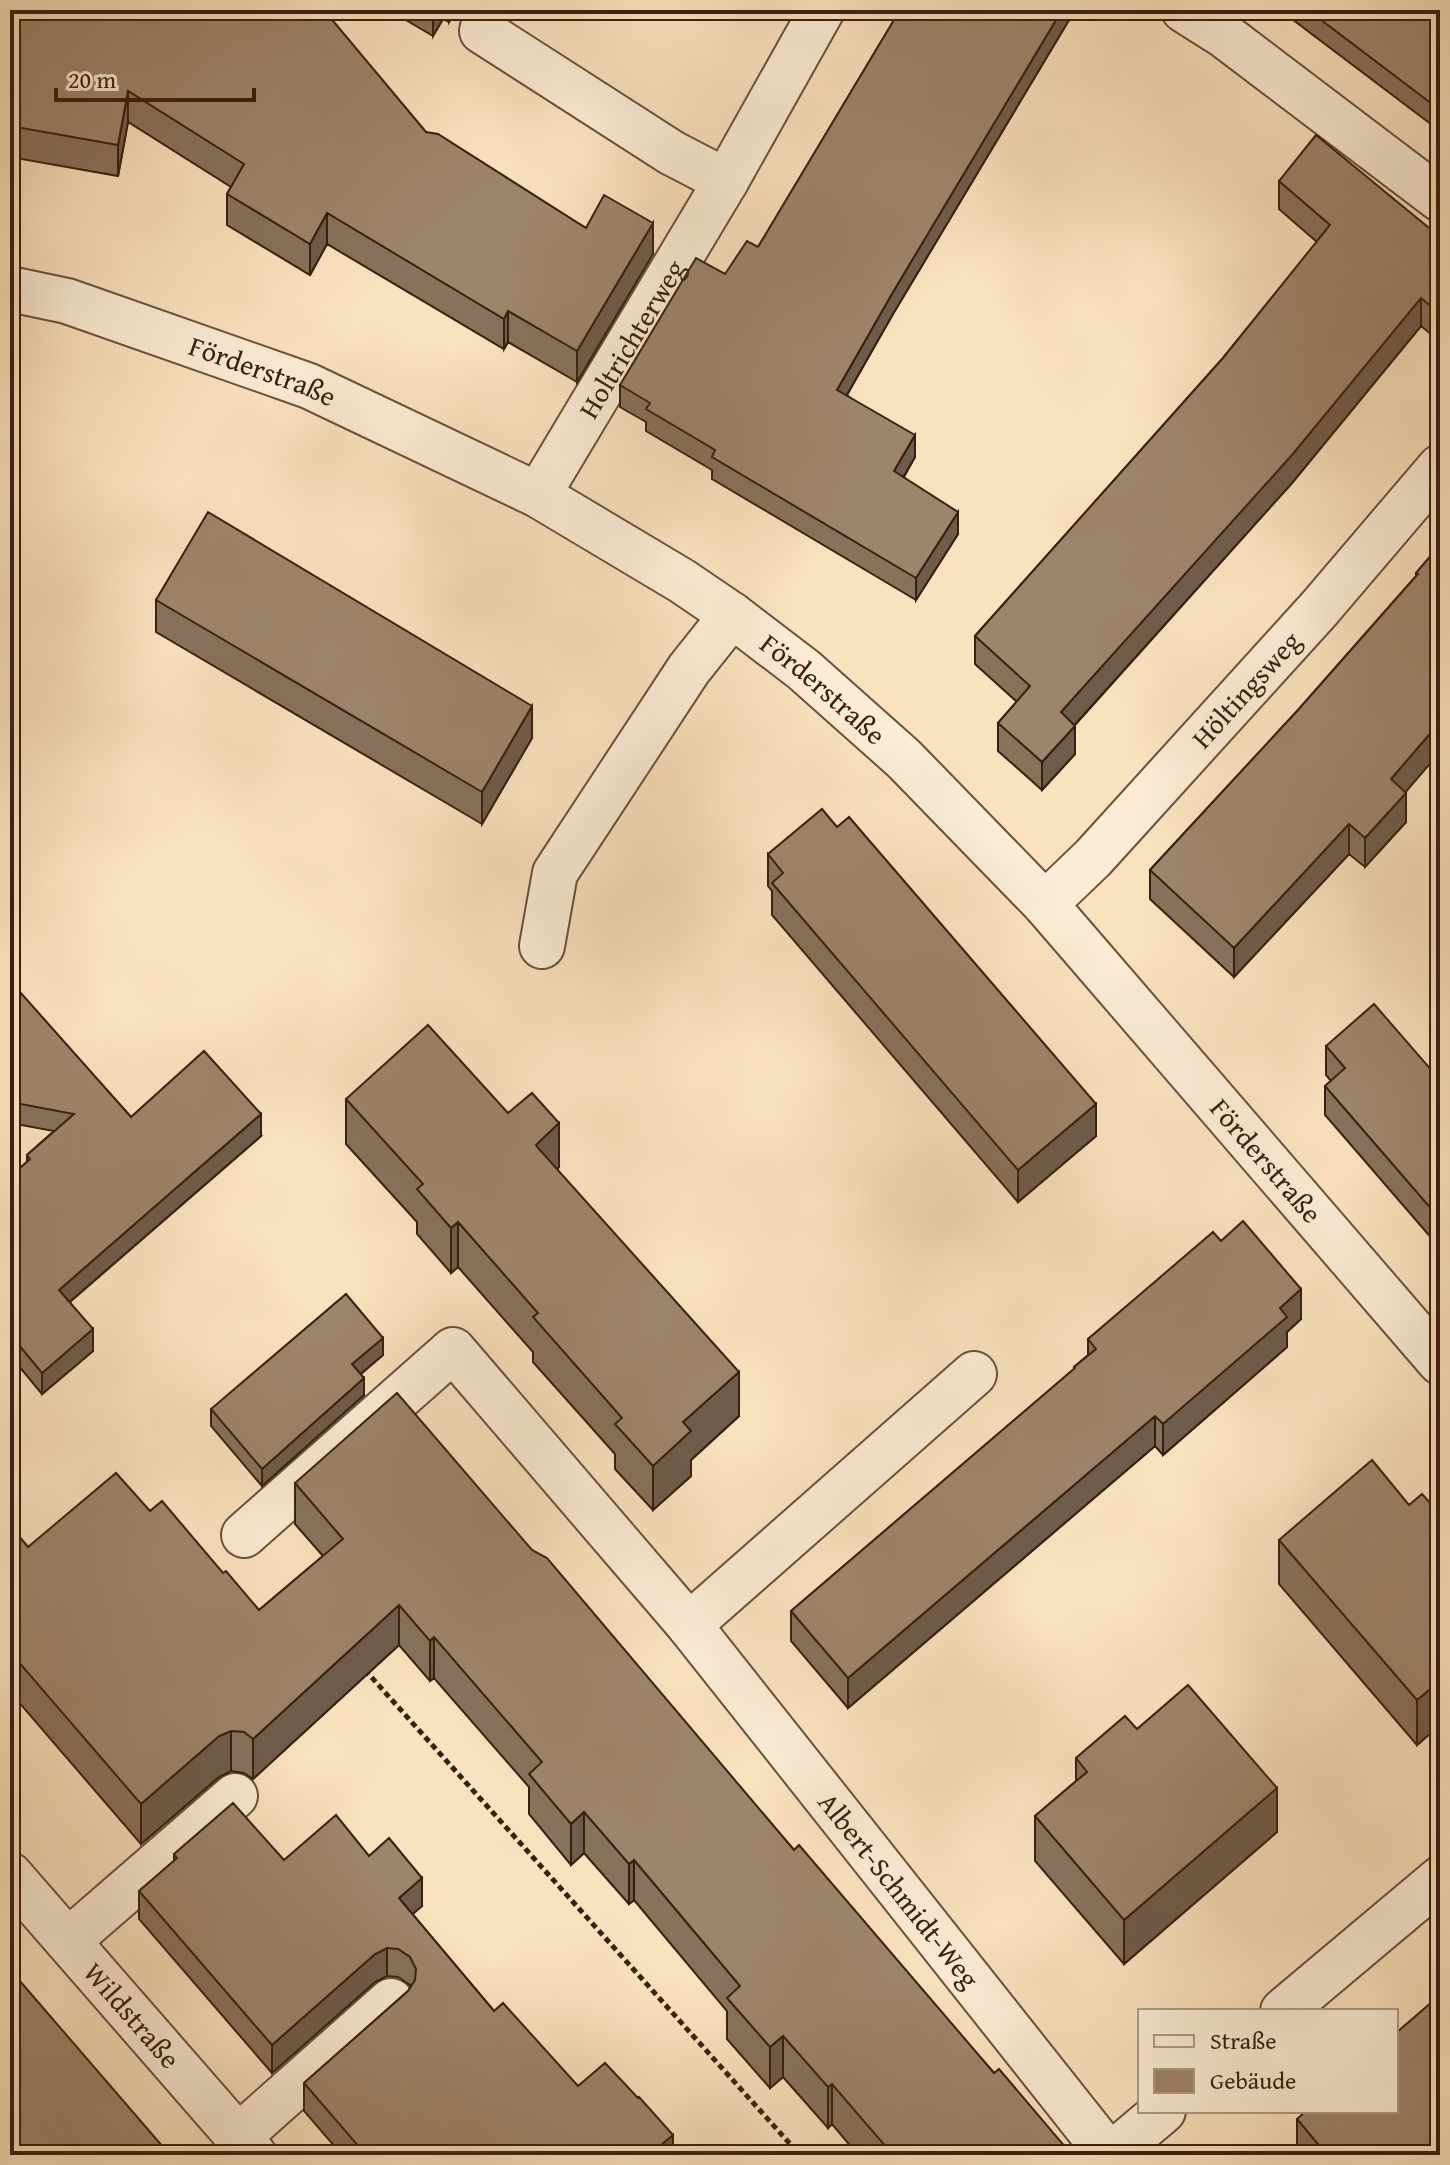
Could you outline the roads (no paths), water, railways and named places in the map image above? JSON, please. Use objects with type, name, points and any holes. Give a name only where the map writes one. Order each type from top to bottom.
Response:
[{"type":"street","points":[[487,10],[482,31],[672,153],[726,181]]},
{"type":"street","name":"Holtrichterweg","points":[[538,495],[726,181],[822,10]]},
{"type":"street","points":[[1184,10],[1225,36],[1440,199]]},
{"type":"street","name":"Förderstraße","points":[[10,289],[67,301],[309,386],[538,495],[682,581],[732,615],[804,670],[904,759],[1045,904],[1440,1362]]},
{"type":"street","name":"Höltingsweg","points":[[1045,904],[1093,858],[1319,609],[1440,467]]},
{"type":"street","points":[[542,946],[555,873],[689,669],[732,615]]},
{"type":"street","name":"Albert-Schmidt-Weg","points":[[244,1535],[453,1350],[689,1625],[1110,2155],[1161,2113]]},
{"type":"street","points":[[689,1625],[974,1374]]},
{"type":"street","points":[[68,1941],[235,1796]]},
{"type":"street","name":"Wildstraße","points":[[10,1875],[246,2146]]},
{"type":"street","points":[[1285,2009],[1440,1879]]},
{"type":"street","points":[[246,2146],[391,2001]]}]
